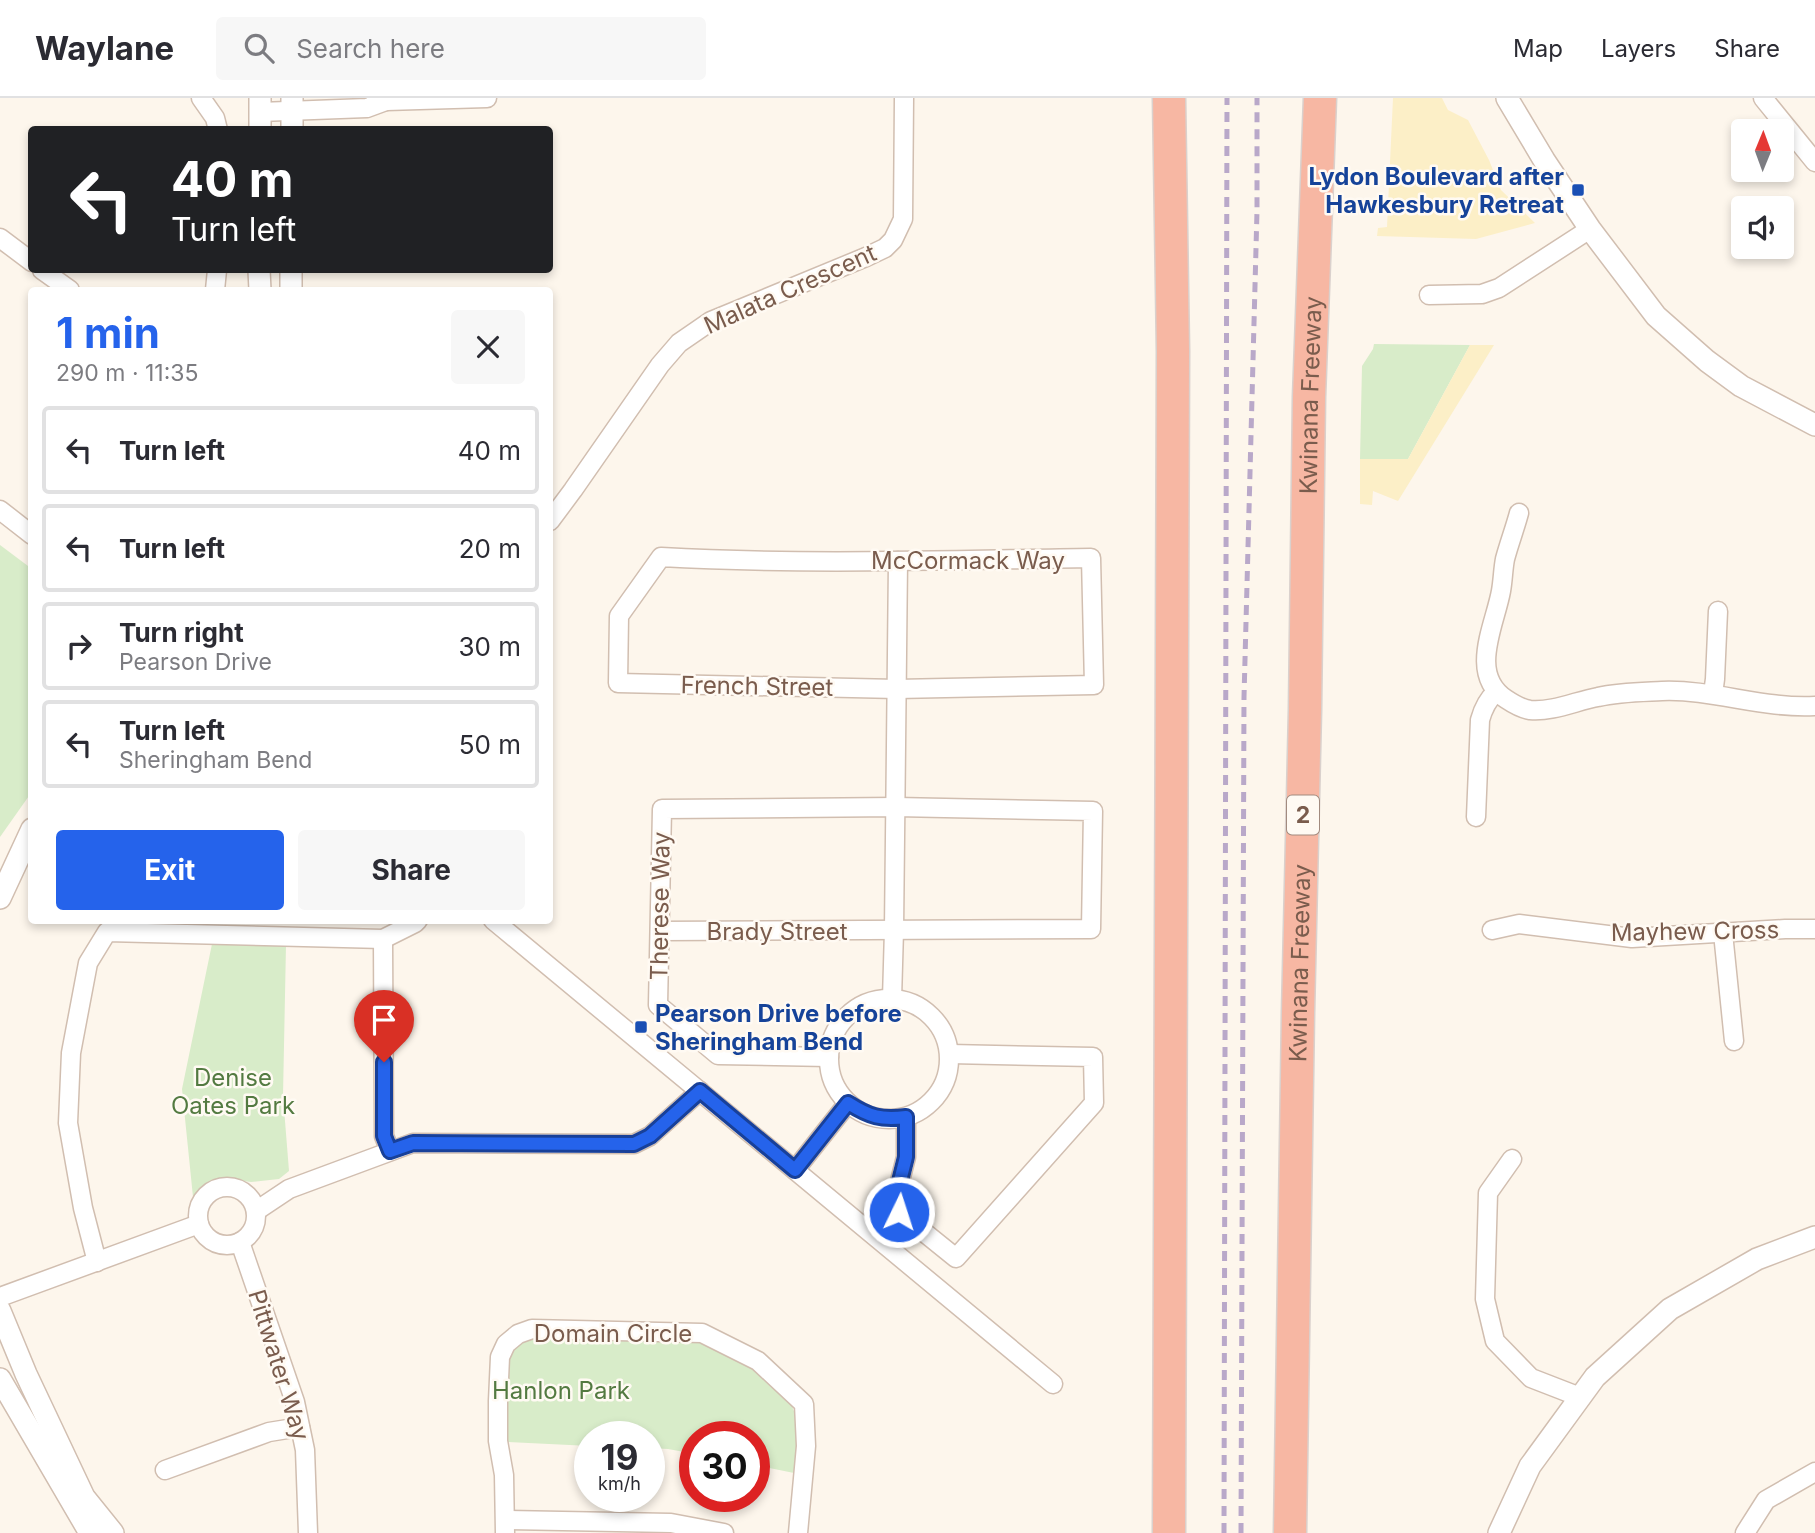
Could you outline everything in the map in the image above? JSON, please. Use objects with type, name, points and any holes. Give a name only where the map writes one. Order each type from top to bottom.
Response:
[{"type":"highway","points":[[1169,98],[1173,351],[1169,1533]]},
{"type":"highway","name":"Kwinana Freeway","points":[[1290,1533],[1298,1013],[1306,710],[1309,397],[1320,98]]},
{"type":"street","points":[[201,98],[215,118],[217,126]]},
{"type":"street","points":[[260,113],[368,108],[380,99],[487,98]]},
{"type":"street","name":"Malata Crescent","points":[[553,516],[660,365],[679,343],[711,321],[866,257],[885,248],[893,240],[903,219],[904,98]]},
{"type":"street","points":[[1507,98],[1590,229],[1656,316],[1707,361],[1741,386],[1815,425]]},
{"type":"street","points":[[1763,98],[1815,162]]},
{"type":"street","points":[[1429,295],[1482,294],[1499,288],[1590,229]]},
{"type":"street","points":[[0,238],[28,259]]},
{"type":"street","points":[[46,273],[66,287]]},
{"type":"street","points":[[0,510],[28,532]]},
{"type":"street","points":[[1519,513],[1505,560],[1486,661],[1488,676],[1496,692],[1508,701],[1528,710],[1551,709],[1598,696],[1664,691],[1713,694],[1775,705],[1815,706]]},
{"type":"street","name":"McCormack Way","points":[[618,683],[619,616],[661,557],[703,560],[898,561],[1091,558],[1094,685],[897,689]]},
{"type":"street","points":[[892,999],[898,561]]},
{"type":"street","points":[[1713,694],[1718,611]]},
{"type":"street","name":"French Street","points":[[618,683],[897,689]]},
{"type":"street","points":[[1476,817],[1480,720],[1484,707],[1496,692]]},
{"type":"street","name":"Brady Street","points":[[660,931],[1091,929],[1093,811],[896,807]]},
{"type":"street","name":"Therese Way","points":[[829,1057],[718,1055],[658,1005],[662,810],[896,807]]},
{"type":"street","points":[[0,898],[28,838]]},
{"type":"street","points":[[97,1262],[83,1208],[68,1123],[71,1053],[88,963],[107,932],[383,939],[413,924]]},
{"type":"street","points":[[498,924],[1053,1384]]},
{"type":"street","name":"Mayhew Cross","points":[[1492,930],[1519,924],[1632,938],[1815,929]]},
{"type":"street","points":[[1723,933],[1734,1041]]},
{"type":"street","points":[[383,939],[384,1136],[390,1151]]},
{"type":"street","points":[[892,999],[909,1002],[925,1010],[946,1037],[950,1054],[948,1075],[939,1094],[924,1108],[906,1117],[885,1119],[866,1114],[848,1103],[834,1082],[829,1057],[833,1038],[842,1022],[856,1010],[873,1002],[892,999]]},
{"type":"street","points":[[906,1117],[906,1157],[896,1197],[899,1212],[956,1258],[1094,1103],[1093,1058],[950,1054]]},
{"type":"street","points":[[256,1211],[289,1189],[413,1143],[634,1144],[650,1136],[700,1091]]},
{"type":"street","points":[[795,1170],[848,1103]]},
{"type":"street","points":[[1511,1159],[1488,1193],[1485,1298],[1495,1341],[1531,1378],[1580,1397]]},
{"type":"street","points":[[236,1188],[252,1201],[256,1211],[256,1221],[246,1238],[230,1245],[211,1240],[203,1233],[199,1224],[200,1204],[206,1195],[216,1189],[236,1188]]},
{"type":"street","points":[[0,1297],[199,1224]]},
{"type":"street","points":[[1499,1533],[1530,1466],[1595,1377],[1670,1309],[1758,1259],[1815,1237]]},
{"type":"street","name":"Pittwater Way","points":[[240,1242],[295,1402],[305,1450],[308,1533]]},
{"type":"street","points":[[0,1311],[26,1374],[84,1497],[113,1533]]},
{"type":"street","name":"Domain Circle","points":[[505,1527],[504,1475],[498,1441],[500,1357],[506,1344],[518,1334],[532,1329],[702,1333],[758,1361],[804,1404],[806,1446],[798,1533]]},
{"type":"street","points":[[0,1379],[90,1533]]},
{"type":"street","points":[[165,1470],[269,1432],[300,1427]]},
{"type":"street","points":[[1745,1533],[1766,1500],[1815,1472]]},
{"type":"street","points":[[505,1527],[671,1523],[724,1533]]},
{"type":"green space","points":[[1374,344],[1470,345],[1408,459],[1360,459],[1362,366]]},
{"type":"green space","points":[[0,545],[28,566],[28,797],[0,837]]},
{"type":"green space","name":"Denise Oates Park","points":[[212,944],[286,945],[283,1096],[289,1171],[279,1179],[251,1182],[219,1180],[206,1185],[193,1197],[182,1089]]},
{"type":"green space","name":"Hanlon Park","points":[[532,1337],[688,1339],[729,1351],[783,1393],[791,1404],[796,1416],[794,1473],[770,1468],[770,1421],[679,1421],[679,1451],[665,1449],[665,1421],[574,1421],[574,1445],[507,1442],[507,1364],[516,1346]]},
{"type":"sand","points":[[1393,98],[1442,98],[1448,110],[1468,120],[1501,190],[1535,223],[1476,239],[1377,236],[1378,228],[1387,227]]},
{"type":"sand","points":[[1470,345],[1494,345],[1398,501],[1373,491],[1372,505],[1360,504],[1360,459],[1408,459]]},
{"type":"railway","points":[[1224,1533],[1227,98]]},
{"type":"railway","points":[[1241,1533],[1244,697],[1257,211],[1257,98]]},
{"type":"place","name":"Lydon Boulevard after Hawkesbury Retreat","points":[[1578,190]]},
{"type":"place","name":"Pearson Drive before Sheringham Bend","points":[[641,1027]]},
{"type":"route","points":[[384,1062],[384,1136],[390,1151],[413,1143],[634,1144],[665,1124],[700,1091],[795,1170],[848,1103],[866,1114],[885,1119],[906,1117],[906,1157],[896,1197],[899,1212]]}]
